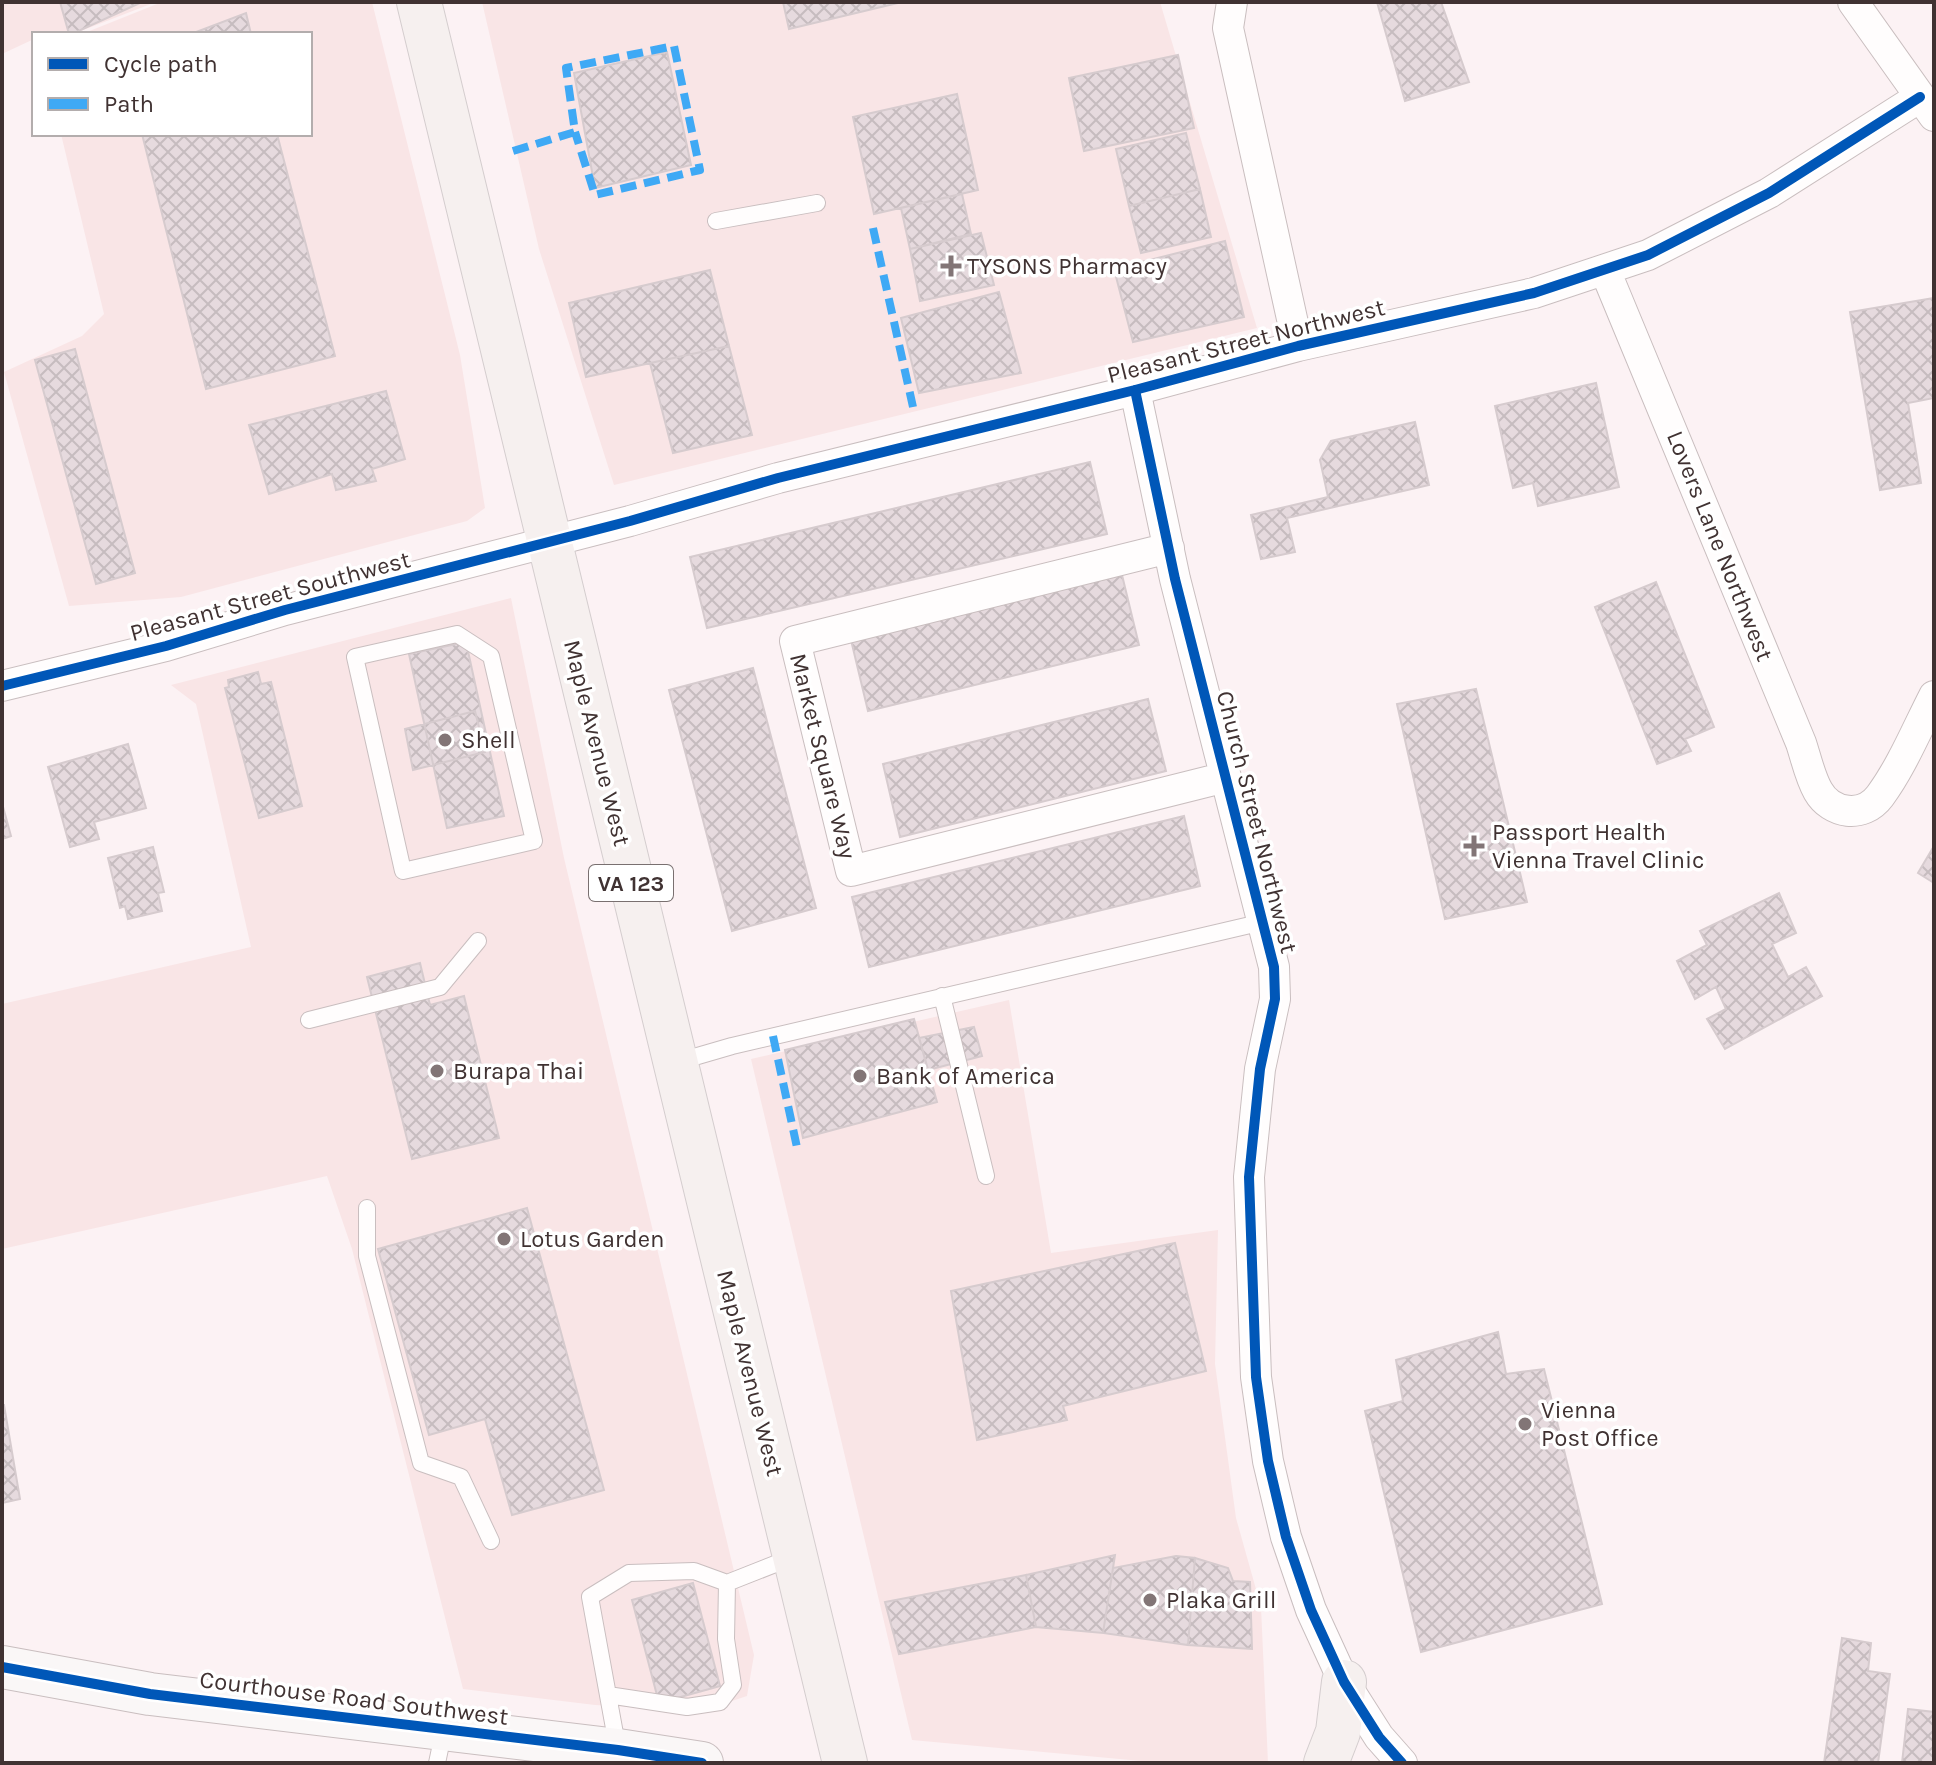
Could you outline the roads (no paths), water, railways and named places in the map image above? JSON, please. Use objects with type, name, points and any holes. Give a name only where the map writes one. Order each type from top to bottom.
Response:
[{"type":"main road","name":"Maple Avenue West","points":[[419,2],[845,1763]]},
{"type":"main road","points":[[1326,1763],[1338,1732],[1344,1682]]},
{"type":"street","points":[[1232,2],[1228,28],[1298,346]]},
{"type":"street","points":[[1853,2],[1927,107]]},
{"type":"street","name":"Pleasant Street Northwest","points":[[548,542],[778,478],[1135,390],[1298,346],[1534,293],[1648,255],[1927,107]]},
{"type":"street","name":"Lovers Lane Northwest","points":[[1605,270],[1801,743],[1817,790],[1828,804],[1845,812],[1861,810],[1878,798],[1934,696]]},
{"type":"street","name":"Church Street Northwest","points":[[1135,390],[1169,548],[1274,967],[1275,999],[1260,1069],[1249,1177],[1256,1377],[1268,1461],[1286,1537],[1311,1610],[1344,1682],[1379,1737],[1402,1763]]},
{"type":"street","name":"Pleasant Street Southwest","points":[[2,686],[166,646],[285,610],[548,542]]},
{"type":"street","name":"Market Square Way","points":[[1169,548],[795,641],[851,871],[1226,777]]},
{"type":"street","name":"Courthouse Road Southwest","points":[[2,1667],[440,1747],[641,1756],[702,1763]]},
{"type":"lane","points":[[716,221],[817,203]]},
{"type":"lane","points":[[457,634],[491,656],[534,841],[403,871],[355,657],[457,634]]},
{"type":"lane","points":[[675,1063],[732,1046],[1263,922]]},
{"type":"lane","points":[[309,1020],[440,987],[478,941]]},
{"type":"lane","points":[[942,996],[986,1176]]},
{"type":"lane","points":[[367,1208],[367,1256],[421,1463],[461,1477],[491,1541]]},
{"type":"lane","points":[[641,1756],[608,1695],[590,1597],[629,1573],[694,1571],[727,1583],[795,1557]]},
{"type":"lane","points":[[608,1695],[687,1707],[720,1702],[733,1685],[726,1639],[727,1583]]},
{"type":"place","name":"TYSONS Pharmacy","points":[[951,266]]},
{"type":"place","name":"Shell","points":[[445,740]]},
{"type":"place","name":"Passport Health Vienna Travel Clinic","points":[[1474,846]]},
{"type":"place","name":"Burapa Thai","points":[[437,1071]]},
{"type":"place","name":"Bank of America","points":[[860,1076]]},
{"type":"place","name":"Lotus Garden","points":[[504,1239]]},
{"type":"place","name":"Vienna Post Office","points":[[1525,1424]]},
{"type":"place","name":"Plaka Grill","points":[[1150,1600]]}]
